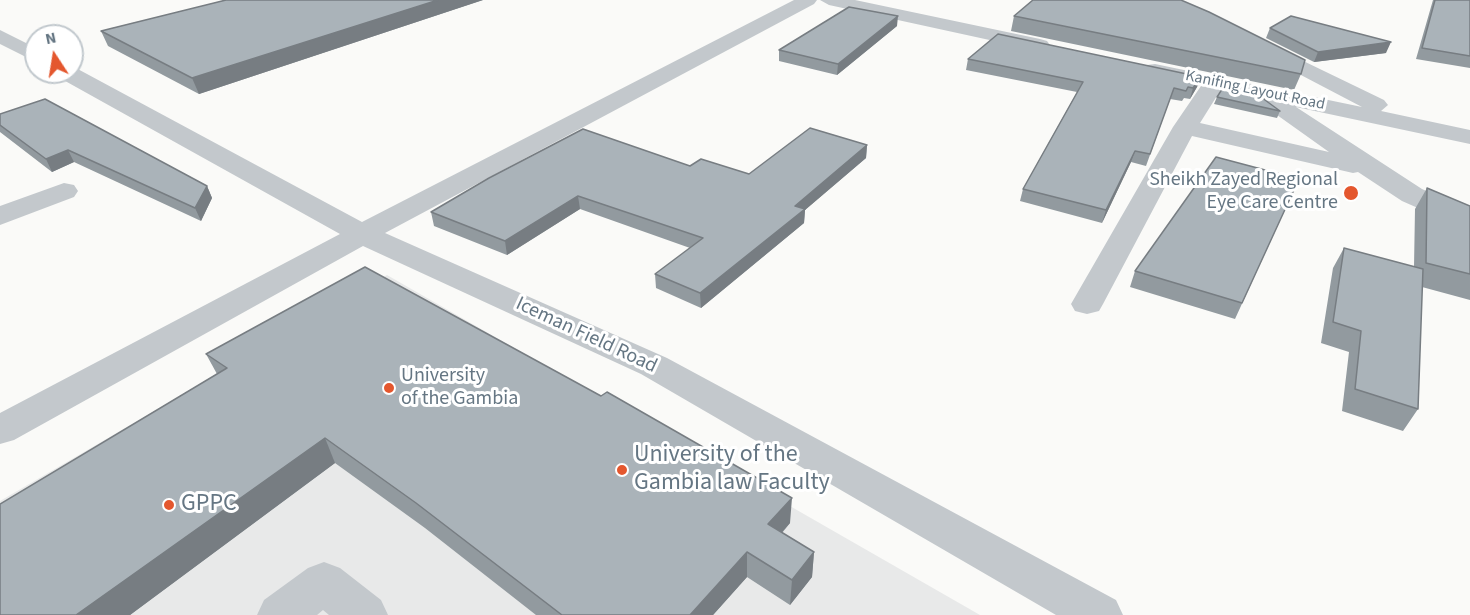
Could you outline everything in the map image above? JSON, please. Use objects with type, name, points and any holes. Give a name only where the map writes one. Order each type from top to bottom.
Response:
[{"type":"street","points":[[0,430],[362,234],[808,0]]},
{"type":"street","points":[[830,0],[1063,50]]},
{"type":"street","points":[[0,36],[24,49]]},
{"type":"street","points":[[1243,37],[1418,126]]},
{"type":"street","name":"Kanifing Layout Road","points":[[1133,65],[1470,137]]},
{"type":"street","name":"Iceman Field Road","points":[[84,82],[362,234],[654,366],[1099,615]]},
{"type":"street","points":[[1087,304],[1185,127],[1214,83]]},
{"type":"street","points":[[1260,92],[1412,195],[1470,222]]},
{"type":"street","points":[[1185,127],[1373,170]]},
{"type":"street","points":[[0,216],[64,191]]},
{"type":"street","points":[[281,615],[324,582],[364,615]]},
{"type":"shaded area","name":"University of the Gambia","points":[[387,275],[980,615],[0,615],[0,501]]},
{"type":"building","points":[[226,0],[438,0],[192,78],[101,31]]},
{"type":"building","points":[[1033,0],[1181,0],[1305,60],[1301,74],[1014,16]]},
{"type":"building","points":[[1435,0],[1470,0],[1470,56],[1422,48]]},
{"type":"building","points":[[849,7],[898,16],[838,64],[779,50]]},
{"type":"building","points":[[1291,16],[1391,42],[1318,52],[1270,28]]},
{"type":"building","points":[[998,34],[1201,77],[1193,88],[1188,87],[1186,91],[1174,88],[1150,154],[1135,151],[1106,210],[1023,189],[1083,82],[968,59]]},
{"type":"building","points":[[1224,86],[1261,94],[1265,100],[1280,111],[1217,97]]},
{"type":"building","points":[[45,99],[207,186],[195,208],[68,150],[46,159],[0,125],[0,114]]},
{"type":"building","points":[[810,128],[867,145],[795,206],[805,209],[700,293],[655,274],[703,238],[578,196],[505,241],[431,212],[489,178],[583,129],[690,166],[701,159],[749,174]]},
{"type":"building","points":[[1216,157],[1299,179],[1242,303],[1135,271]]},
{"type":"building","points":[[1427,188],[1470,206],[1470,274],[1426,263]]},
{"type":"building","points":[[1344,248],[1423,269],[1418,409],[1355,389],[1361,331],[1333,322]]},
{"type":"building","name":"University of the Gambia","points":[[365,267],[601,396],[607,392],[792,498],[768,524],[814,552],[792,580],[747,552],[690,615],[562,615],[416,503],[325,438],[76,615],[0,615],[0,504],[227,368],[206,354]]},
{"type":"place","name":"Sheikh Zayed Regional Eye Care Centre","points":[[1351,193]]},
{"type":"place","name":"University of the Gambia","points":[[389,388]]},
{"type":"place","name":"University of the Gambia law Faculty","points":[[622,470]]},
{"type":"place","name":"GPPC","points":[[169,505]]}]
